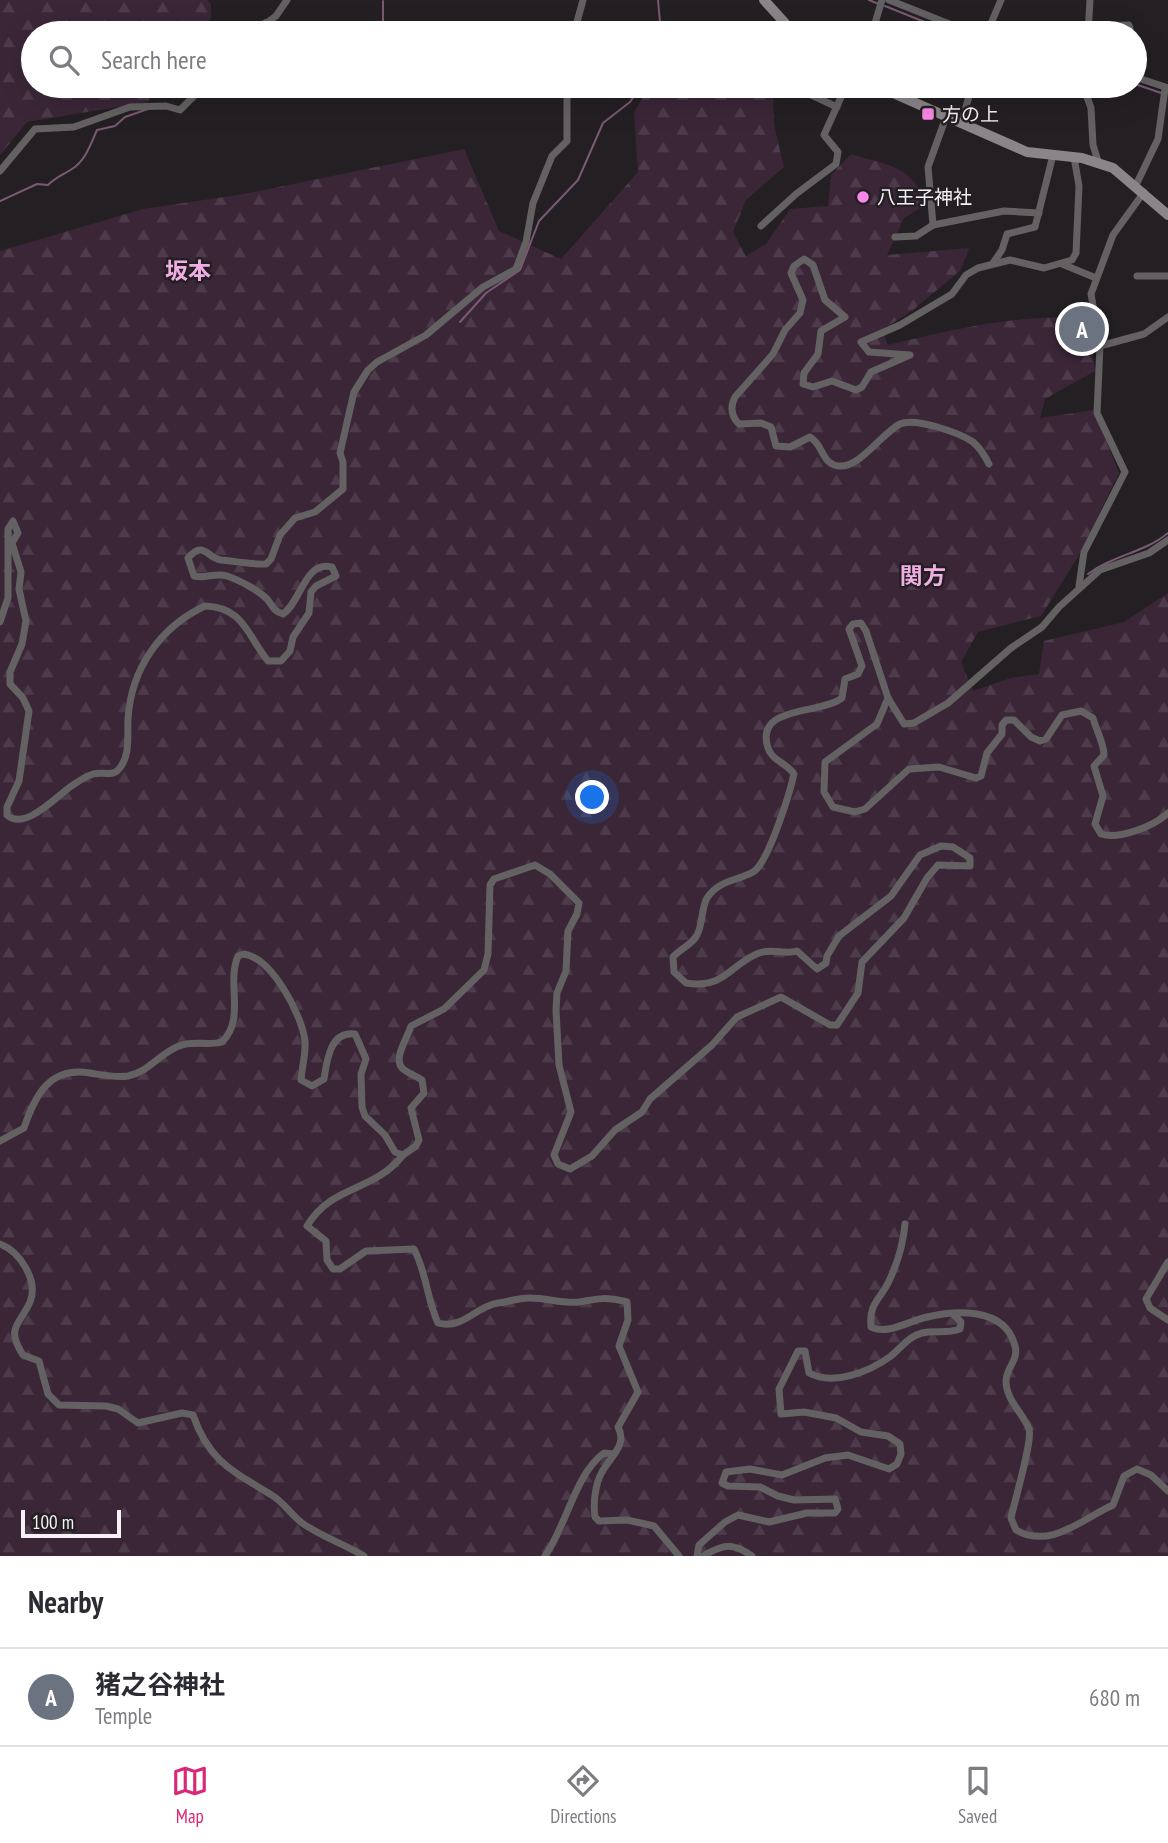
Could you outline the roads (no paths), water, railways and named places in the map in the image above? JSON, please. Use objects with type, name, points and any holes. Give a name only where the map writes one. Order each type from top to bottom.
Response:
[{"type":"main road","points":[[767,1],[784,21]]},
{"type":"main road","points":[[904,98],[1027,152],[1098,161],[1140,189],[1168,215]]},
{"type":"street","points":[[269,21],[287,0]]},
{"type":"street","points":[[577,21],[583,0]]},
{"type":"street","points":[[876,21],[882,0]]},
{"type":"street","points":[[889,0],[942,21]]},
{"type":"street","points":[[992,21],[1001,0]]},
{"type":"street","points":[[1089,21],[1090,0]]},
{"type":"street","points":[[1079,586],[1084,552],[1125,472],[1097,413],[1100,346],[1091,294],[1114,235],[1140,189],[1158,139],[1162,98],[1166,89],[1147,82]]},
{"type":"street","points":[[0,171],[36,129],[74,127],[130,107],[180,110],[192,98]]},
{"type":"street","points":[[0,622],[8,598],[8,529],[13,521],[18,533],[12,543],[21,572],[19,589],[26,621],[22,644],[10,672],[10,684],[23,698],[29,711],[19,781],[7,807],[7,815],[12,820],[19,821],[46,807],[81,779],[97,772],[113,774],[120,769],[128,746],[130,692],[155,641],[197,609],[216,606],[234,615],[253,635],[268,661],[281,662],[290,651],[293,637],[309,612],[311,592],[316,586],[336,576],[332,567],[320,567],[307,577],[290,609],[283,614],[276,612],[266,598],[229,576],[216,573],[202,578],[194,576],[188,558],[201,550],[208,551],[218,560],[266,564],[271,559],[280,535],[295,518],[315,512],[343,489],[344,462],[340,453],[354,391],[368,370],[377,362],[426,335],[491,282],[510,274],[520,261],[533,203],[552,156],[567,141],[567,98]]},
{"type":"street","points":[[818,98],[837,107]]},
{"type":"street","points":[[761,226],[796,194],[836,164],[838,152],[824,135],[841,98]]},
{"type":"street","points":[[961,124],[969,98]]},
{"type":"street","points":[[1087,98],[1091,108],[1093,145],[1098,161]]},
{"type":"street","points":[[933,226],[928,167],[946,117]]},
{"type":"street","points":[[993,264],[1002,250],[1007,234],[1035,227],[1053,155]]},
{"type":"street","points":[[989,464],[982,452],[967,439],[934,426],[910,422],[900,424],[853,464],[833,465],[825,460],[814,439],[803,439],[780,449],[774,444],[771,427],[761,423],[739,424],[731,409],[734,397],[773,354],[785,330],[800,313],[801,292],[791,273],[798,261],[804,258],[813,265],[825,300],[845,317],[821,331],[818,354],[804,373],[803,384],[813,387],[832,382],[856,390],[862,387],[871,372],[910,355],[869,352],[861,342],[900,326],[952,294],[966,275],[1010,260],[1044,268],[1072,260],[1076,253],[1079,186],[1074,157]]},
{"type":"street","points":[[895,237],[916,236],[933,226],[1004,211],[1039,213]]},
{"type":"street","points":[[1062,264],[1096,278]]},
{"type":"street","points":[[1137,276],[1168,276]]},
{"type":"street","points":[[1100,346],[1144,334],[1168,317]]},
{"type":"street","points":[[679,1556],[654,1526],[627,1520],[599,1521],[595,1517],[598,1480],[621,1443],[622,1435],[618,1427],[638,1392],[619,1346],[628,1320],[627,1302],[605,1297],[577,1303],[529,1297],[511,1303],[496,1303],[466,1320],[448,1325],[438,1323],[434,1315],[428,1279],[414,1249],[366,1251],[341,1269],[333,1269],[327,1260],[326,1241],[307,1226],[316,1209],[349,1190],[366,1186],[419,1140],[411,1108],[424,1093],[425,1086],[422,1080],[403,1070],[399,1057],[411,1026],[444,1009],[484,970],[488,954],[490,885],[494,879],[526,866],[541,867],[579,902],[578,914],[568,931],[566,971],[557,993],[556,1010],[559,1065],[571,1112],[554,1155],[558,1164],[565,1168],[570,1169],[592,1156],[615,1130],[642,1112],[650,1099],[712,1045],[737,1017],[762,1003],[781,997],[830,1025],[837,1025],[858,993],[862,962],[904,918],[927,878],[938,865],[971,866],[970,858],[964,851],[941,846],[920,855],[891,896],[839,936],[827,956],[826,963],[817,969],[797,951],[785,954],[768,951],[758,953],[718,980],[695,985],[678,978],[674,972],[673,957],[695,939],[707,899],[733,878],[755,872],[765,860],[769,842],[787,806],[794,774],[778,762],[768,749],[766,731],[771,721],[786,714],[833,705],[842,698],[845,679],[858,674],[862,666],[849,629],[853,624],[861,623],[888,698],[904,724],[914,723],[948,703],[1011,648],[1042,627],[1079,586],[1108,566],[1150,553],[1168,540]]},
{"type":"street","points":[[888,698],[877,724],[825,762],[824,792],[833,807],[855,813],[865,809],[909,769],[939,767],[976,778],[985,769],[987,753],[1002,734],[1002,725],[1006,720],[1014,720],[1031,737],[1040,741],[1045,739],[1062,715],[1081,711],[1093,718],[1097,736],[1104,746],[1104,755],[1094,766],[1103,796],[1095,824],[1101,834],[1108,836],[1136,830],[1168,813]]},
{"type":"street","points":[[0,1141],[24,1128],[35,1097],[57,1075],[76,1072],[126,1076],[146,1068],[169,1050],[182,1044],[222,1042],[233,1025],[236,1004],[235,964],[244,954],[272,973],[291,1001],[303,1031],[305,1052],[301,1080],[306,1085],[312,1086],[324,1079],[334,1041],[340,1036],[355,1034],[366,1059],[361,1091],[365,1116],[385,1135],[395,1152],[403,1155]]},
{"type":"street","points":[[905,1224],[899,1257],[887,1286],[873,1302],[871,1327],[890,1328],[926,1317],[982,1313],[995,1319],[1015,1345],[1016,1356],[1006,1377],[1006,1385],[1030,1431],[1011,1518],[1016,1530],[1029,1535],[1068,1531],[1094,1514],[1113,1506],[1124,1476],[1137,1469],[1151,1475],[1168,1491]]},
{"type":"street","points":[[0,1244],[12,1248],[22,1259],[30,1282],[31,1300],[15,1322],[14,1338],[23,1355],[39,1361],[48,1394],[59,1405],[106,1406],[118,1409],[138,1423],[181,1413],[193,1415],[216,1459],[230,1472],[272,1495],[291,1514],[321,1535],[364,1556]]},
{"type":"street","points":[[1168,1262],[1146,1299],[1150,1308],[1168,1320]]},
{"type":"street","points":[[697,1556],[699,1545],[725,1522],[738,1515],[769,1522],[807,1513],[835,1513],[838,1509],[835,1499],[794,1500],[778,1496],[760,1486],[728,1486],[722,1483],[726,1472],[750,1469],[782,1475],[825,1458],[848,1455],[880,1468],[889,1469],[897,1464],[901,1454],[900,1444],[888,1436],[861,1432],[836,1418],[804,1412],[778,1412],[779,1389],[785,1372],[798,1351],[805,1351],[809,1373],[820,1379],[839,1380],[889,1357],[911,1338],[922,1333],[960,1329],[961,1322],[954,1315]]},
{"type":"street","points":[[545,1556],[571,1508],[583,1475],[604,1454],[614,1454]]},
{"type":"street","points":[[703,1556],[726,1544],[752,1556]]},
{"type":"waterway","points":[[658,0],[660,21]]},
{"type":"waterway","points":[[869,0],[879,4]]},
{"type":"waterway","points":[[383,1],[383,21]]},
{"type":"waterway","points":[[885,6],[922,21]]},
{"type":"waterway","points":[[1147,88],[1161,93]]},
{"type":"waterway","points":[[460,322],[486,293],[520,270],[539,221],[578,180],[603,123],[633,98]]},
{"type":"waterway","points":[[0,201],[37,184],[48,185],[81,162],[97,130],[115,126],[125,117],[148,109]]},
{"type":"waterway","points":[[1088,574],[1108,562],[1159,540],[1168,533]]},
{"type":"place","name":"方の上","points":[[928,114]]},
{"type":"place","name":"八王子神社","points":[[863,197]]},
{"type":"place","name":"猪之谷神社","points":[[1082,329]]},
{"type":"district","name":"坂本","points":[[188,270]]},
{"type":"district","name":"関方","points":[[923,575]]}]
